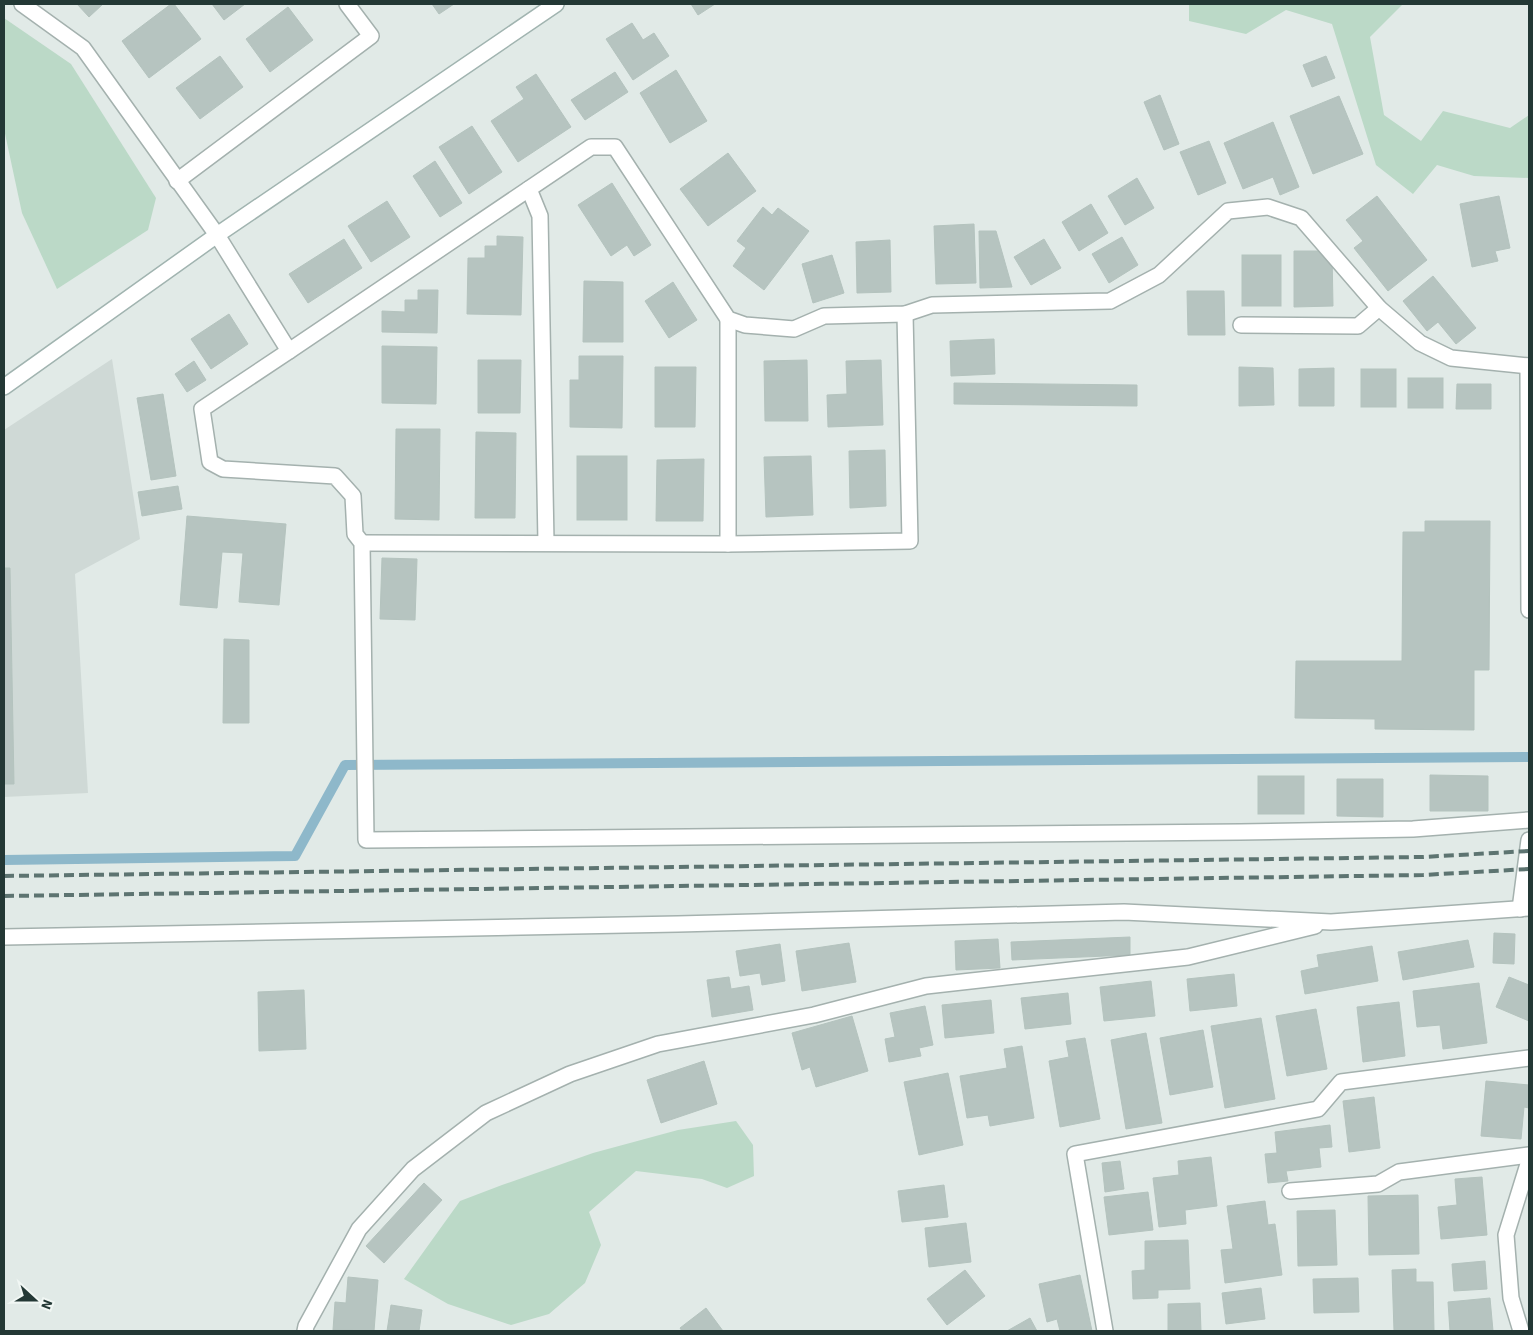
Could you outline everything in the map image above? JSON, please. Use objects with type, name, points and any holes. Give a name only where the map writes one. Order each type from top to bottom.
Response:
[{"type":"street","points":[[22,4],[83,48],[177,182],[217,235],[289,351]]},
{"type":"street","points":[[177,182],[371,36],[347,4]]},
{"type":"street","points":[[4,387],[217,235],[556,4]]},
{"type":"street","points":[[728,544],[728,319],[615,147],[591,147],[202,409],[210,462],[223,469],[335,476],[354,496],[355,534],[362,543],[366,840],[1259,832],[1413,829],[1529,820]]},
{"type":"street","points":[[529,189],[540,216],[546,543]]},
{"type":"street","points":[[728,319],[745,325],[794,329],[824,316],[905,314],[932,305],[1110,300],[1159,274],[1228,211],[1268,207],[1302,218],[1379,308],[1420,343],[1451,358],[1529,366],[1529,610]]},
{"type":"street","points":[[1241,326],[1358,326],[1379,308]]},
{"type":"street","points":[[362,543],[728,544],[910,541],[905,314]]},
{"type":"street","points":[[4,937],[658,924],[1124,912],[1331,922],[1524,909],[1529,840]]},
{"type":"street","points":[[305,1331],[359,1229],[413,1170],[486,1113],[570,1074],[658,1044],[814,1015],[926,986],[1188,957],[1331,922]]},
{"type":"street","points":[[1105,1331],[1075,1154],[1318,1109],[1341,1082],[1529,1058]]},
{"type":"street","points":[[1290,1191],[1378,1184],[1399,1172],[1529,1155]]},
{"type":"street","points":[[1521,1331],[1511,1298],[1506,1235],[1529,1161]]},
{"type":"shaded area","points":[[112,359],[140,539],[75,574],[88,793],[4,797],[4,430]]},
{"type":"green space","points":[[1189,4],[1403,4],[1370,37],[1384,115],[1421,141],[1443,111],[1510,128],[1529,115],[1529,178],[1474,176],[1437,165],[1413,194],[1376,165],[1332,24],[1286,10],[1246,34],[1189,21]]},
{"type":"green space","points":[[4,18],[71,64],[156,198],[148,230],[57,289],[22,213],[4,129]]},
{"type":"green space","points":[[736,1121],[753,1145],[754,1176],[727,1188],[702,1179],[636,1171],[589,1212],[601,1245],[585,1283],[549,1314],[511,1325],[448,1304],[404,1279],[460,1201],[593,1153],[678,1130]]},
{"type":"building","points":[[77,4],[103,4],[89,17]]},
{"type":"building","points":[[171,4],[174,4],[201,39],[149,78],[122,41]]},
{"type":"building","points":[[212,4],[245,4],[224,20]]},
{"type":"building","points":[[432,4],[454,4],[439,14]]},
{"type":"building","points":[[691,4],[715,4],[698,15]]},
{"type":"building","points":[[288,7],[313,40],[270,72],[246,39]]},
{"type":"building","points":[[632,23],[643,40],[654,33],[669,56],[633,80],[606,39]]},
{"type":"building","points":[[220,56],[243,87],[200,119],[176,88]]},
{"type":"building","points":[[1326,56],[1335,78],[1312,87],[1303,65]]},
{"type":"building","points":[[676,70],[707,121],[670,143],[640,93]]},
{"type":"building","points":[[615,72],[628,92],[585,120],[571,100]]},
{"type":"building","points":[[536,74],[571,127],[518,162],[491,121],[524,99],[516,87]]},
{"type":"building","points":[[1160,95],[1179,144],[1164,150],[1144,102]]},
{"type":"building","points":[[1339,96],[1363,154],[1313,174],[1290,116]]},
{"type":"building","points":[[1273,122],[1299,187],[1280,195],[1273,177],[1243,189],[1224,143]]},
{"type":"building","points":[[472,126],[502,172],[469,194],[439,147]]},
{"type":"building","points":[[1209,141],[1226,183],[1198,195],[1180,152]]},
{"type":"building","points":[[728,153],[756,191],[708,226],[680,189]]},
{"type":"building","points":[[435,161],[462,203],[440,217],[413,176]]},
{"type":"building","points":[[1137,178],[1154,208],[1125,225],[1108,196]]},
{"type":"building","points":[[612,183],[651,245],[634,256],[627,245],[611,256],[578,205]]},
{"type":"building","points":[[1377,196],[1427,260],[1388,291],[1354,248],[1363,241],[1346,220]]},
{"type":"building","points":[[1499,196],[1510,248],[1495,251],[1498,261],[1472,267],[1460,204]]},
{"type":"building","points":[[387,201],[410,237],[371,262],[348,226]]},
{"type":"building","points":[[1091,204],[1108,233],[1079,251],[1062,222]]},
{"type":"building","points":[[763,207],[772,215],[778,208],[809,231],[764,290],[733,266],[746,248],[737,241]]},
{"type":"building","points":[[974,224],[976,283],[936,284],[934,226]]},
{"type":"building","points":[[979,231],[996,231],[1012,287],[980,288]]},
{"type":"building","points":[[497,236],[523,237],[521,315],[467,314],[468,258],[485,258],[485,246],[497,246]]},
{"type":"building","points":[[1122,237],[1138,265],[1109,283],[1092,254]]},
{"type":"building","points":[[344,239],[362,268],[308,303],[289,274]]},
{"type":"building","points":[[1044,239],[1061,268],[1031,285],[1014,257]]},
{"type":"building","points":[[890,240],[891,292],[857,293],[856,242]]},
{"type":"building","points":[[1294,251],[1332,251],[1333,306],[1294,307]]},
{"type":"building","points":[[832,255],[844,293],[813,303],[802,264]]},
{"type":"building","points":[[1242,255],[1281,255],[1281,306],[1242,306]]},
{"type":"building","points":[[1433,276],[1476,328],[1456,344],[1438,322],[1427,331],[1403,301]]},
{"type":"building","points":[[584,281],[623,282],[623,342],[583,342]]},
{"type":"building","points":[[673,282],[697,320],[669,338],[645,301]]},
{"type":"building","points":[[418,290],[438,290],[437,333],[382,332],[382,311],[405,312],[405,300],[418,300]]},
{"type":"building","points":[[1187,291],[1224,291],[1225,335],[1188,335]]},
{"type":"building","points":[[229,314],[248,344],[211,369],[191,339]]},
{"type":"building","points":[[994,339],[995,374],[951,376],[950,341]]},
{"type":"building","points":[[382,346],[437,347],[436,404],[382,403]]},
{"type":"building","points":[[579,356],[623,356],[622,428],[570,427],[570,380],[579,380]]},
{"type":"building","points":[[478,360],[521,360],[520,413],[478,413]]},
{"type":"building","points":[[807,360],[808,421],[765,421],[764,361]]},
{"type":"building","points":[[881,360],[883,425],[828,427],[827,395],[847,394],[846,361]]},
{"type":"building","points":[[194,361],[206,380],[187,392],[175,374]]},
{"type":"building","points":[[655,367],[696,367],[695,427],[655,427]]},
{"type":"building","points":[[1239,367],[1273,368],[1274,405],[1239,406]]},
{"type":"building","points":[[1334,368],[1334,406],[1299,406],[1299,369]]},
{"type":"building","points":[[1361,369],[1396,369],[1396,407],[1361,407]]},
{"type":"building","points":[[1408,378],[1443,378],[1443,408],[1408,408]]},
{"type":"building","points":[[954,383],[1137,385],[1137,406],[954,404]]},
{"type":"building","points":[[1457,384],[1491,384],[1491,409],[1456,409]]},
{"type":"building","points":[[163,394],[176,476],[151,480],[137,398]]},
{"type":"building","points":[[396,429],[440,429],[439,520],[395,519]]},
{"type":"building","points":[[476,432],[516,433],[515,518],[475,518]]},
{"type":"building","points":[[885,450],[886,506],[850,508],[849,451]]},
{"type":"building","points":[[577,456],[627,456],[627,520],[577,520]]},
{"type":"building","points":[[811,456],[813,515],[766,517],[764,457]]},
{"type":"building","points":[[704,459],[703,521],[656,521],[657,460]]},
{"type":"building","points":[[178,486],[182,509],[142,516],[138,492]]},
{"type":"building","points":[[187,516],[286,524],[279,605],[239,602],[243,553],[222,552],[217,608],[180,605]]},
{"type":"building","points":[[1425,521],[1490,521],[1489,670],[1474,670],[1474,730],[1375,729],[1375,719],[1295,718],[1296,661],[1402,661],[1403,532],[1425,532]]},
{"type":"building","points":[[382,558],[417,559],[415,620],[380,619]]},
{"type":"building","points":[[4,568],[10,568],[14,784],[4,784]]},
{"type":"building","points":[[224,639],[249,640],[249,723],[223,723]]},
{"type":"building","points":[[1430,775],[1488,776],[1488,811],[1430,811]]},
{"type":"building","points":[[1258,776],[1304,776],[1304,814],[1258,814]]},
{"type":"building","points":[[1337,779],[1383,779],[1383,817],[1337,816]]},
{"type":"building","points":[[1494,933],[1515,934],[1514,964],[1493,963]]},
{"type":"building","points":[[1130,937],[1130,955],[1012,960],[1011,942]]},
{"type":"building","points":[[998,939],[1000,968],[956,970],[955,941]]},
{"type":"building","points":[[1468,940],[1474,967],[1403,980],[1398,952]]},
{"type":"building","points":[[849,943],[856,982],[802,991],[796,951]]},
{"type":"building","points":[[780,944],[785,981],[762,985],[760,973],[740,976],[736,951]]},
{"type":"building","points":[[1372,946],[1378,981],[1305,994],[1301,971],[1319,967],[1317,955]]},
{"type":"building","points":[[1234,974],[1237,1006],[1190,1011],[1187,979]]},
{"type":"building","points":[[729,977],[731,989],[749,986],[753,1010],[712,1017],[707,980]]},
{"type":"building","points":[[1509,977],[1529,985],[1529,1021],[1496,1007]]},
{"type":"building","points":[[1151,981],[1155,1016],[1104,1021],[1100,987]]},
{"type":"building","points":[[1479,983],[1487,1043],[1443,1049],[1440,1025],[1417,1027],[1413,991]]},
{"type":"building","points":[[304,990],[306,1049],[259,1051],[258,992]]},
{"type":"building","points":[[1068,993],[1071,1024],[1025,1029],[1021,998]]},
{"type":"building","points":[[991,1000],[994,1033],[945,1038],[942,1005]]},
{"type":"building","points":[[1399,1002],[1405,1056],[1363,1062],[1357,1007]]},
{"type":"building","points":[[925,1006],[933,1045],[919,1048],[921,1056],[889,1062],[885,1039],[895,1037],[890,1013]]},
{"type":"building","points":[[1316,1009],[1327,1069],[1287,1076],[1276,1016]]},
{"type":"building","points":[[852,1016],[868,1071],[816,1087],[810,1067],[802,1070],[792,1033]]},
{"type":"building","points":[[1261,1018],[1275,1099],[1225,1108],[1211,1026]]},
{"type":"building","points":[[1203,1030],[1213,1087],[1170,1095],[1160,1038]]},
{"type":"building","points":[[1146,1033],[1162,1123],[1126,1129],[1111,1040]]},
{"type":"building","points":[[1085,1038],[1100,1119],[1060,1127],[1049,1061],[1069,1057],[1066,1041]]},
{"type":"building","points":[[1022,1046],[1034,1118],[990,1126],[988,1115],[967,1118],[960,1076],[1007,1068],[1004,1049]]},
{"type":"building","points":[[704,1061],[717,1104],[661,1123],[647,1080]]},
{"type":"building","points":[[948,1073],[963,1145],[919,1155],[904,1082]]},
{"type":"building","points":[[1486,1081],[1529,1085],[1529,1108],[1524,1107],[1521,1139],[1481,1136]]},
{"type":"building","points":[[1374,1097],[1380,1148],[1349,1152],[1343,1101]]},
{"type":"building","points":[[1330,1125],[1332,1147],[1319,1148],[1321,1167],[1286,1171],[1288,1181],[1268,1183],[1265,1154],[1277,1153],[1275,1132]]},
{"type":"building","points":[[1211,1157],[1217,1206],[1185,1210],[1186,1224],[1159,1227],[1153,1178],[1179,1175],[1178,1161]]},
{"type":"building","points":[[1120,1161],[1124,1189],[1105,1192],[1102,1163]]},
{"type":"building","points":[[1482,1177],[1487,1235],[1441,1239],[1438,1207],[1457,1205],[1455,1179]]},
{"type":"building","points":[[424,1183],[442,1200],[384,1263],[366,1246]]},
{"type":"building","points":[[944,1185],[948,1217],[902,1222],[898,1191]]},
{"type":"building","points":[[1148,1192],[1153,1230],[1109,1235],[1104,1197]]},
{"type":"building","points":[[1418,1195],[1419,1254],[1369,1255],[1368,1196]]},
{"type":"building","points":[[1265,1201],[1268,1225],[1275,1224],[1282,1275],[1225,1283],[1221,1250],[1233,1249],[1227,1206]]},
{"type":"building","points":[[1335,1210],[1337,1265],[1298,1266],[1297,1211]]},
{"type":"building","points":[[966,1223],[971,1262],[929,1267],[925,1228]]},
{"type":"building","points":[[1188,1240],[1190,1289],[1158,1290],[1158,1298],[1133,1299],[1132,1271],[1145,1270],[1145,1241]]},
{"type":"building","points":[[1485,1261],[1487,1289],[1454,1291],[1452,1264]]},
{"type":"building","points":[[1416,1269],[1416,1282],[1433,1282],[1434,1331],[1394,1331],[1392,1270]]},
{"type":"building","points":[[965,1270],[985,1296],[947,1325],[927,1299]]},
{"type":"building","points":[[1080,1275],[1092,1331],[1060,1331],[1057,1319],[1047,1322],[1039,1284]]},
{"type":"building","points":[[348,1277],[378,1280],[374,1331],[333,1330],[335,1302],[346,1303]]},
{"type":"building","points":[[1358,1278],[1359,1312],[1314,1313],[1313,1279]]},
{"type":"building","points":[[1261,1288],[1265,1319],[1226,1324],[1222,1293]]},
{"type":"building","points":[[1490,1298],[1493,1331],[1450,1331],[1448,1302]]},
{"type":"building","points":[[1200,1303],[1201,1331],[1168,1331],[1168,1304]]},
{"type":"building","points":[[391,1305],[422,1310],[419,1331],[387,1331]]},
{"type":"building","points":[[706,1308],[723,1331],[682,1331],[680,1328]]},
{"type":"building","points":[[1030,1318],[1037,1331],[1007,1331]]},
{"type":"waterway","points":[[4,860],[295,856],[345,765],[1529,757]]},
{"type":"railway","points":[[4,876],[1423,857],[1529,851]]},
{"type":"railway","points":[[4,896],[1423,875],[1529,869]]}]
